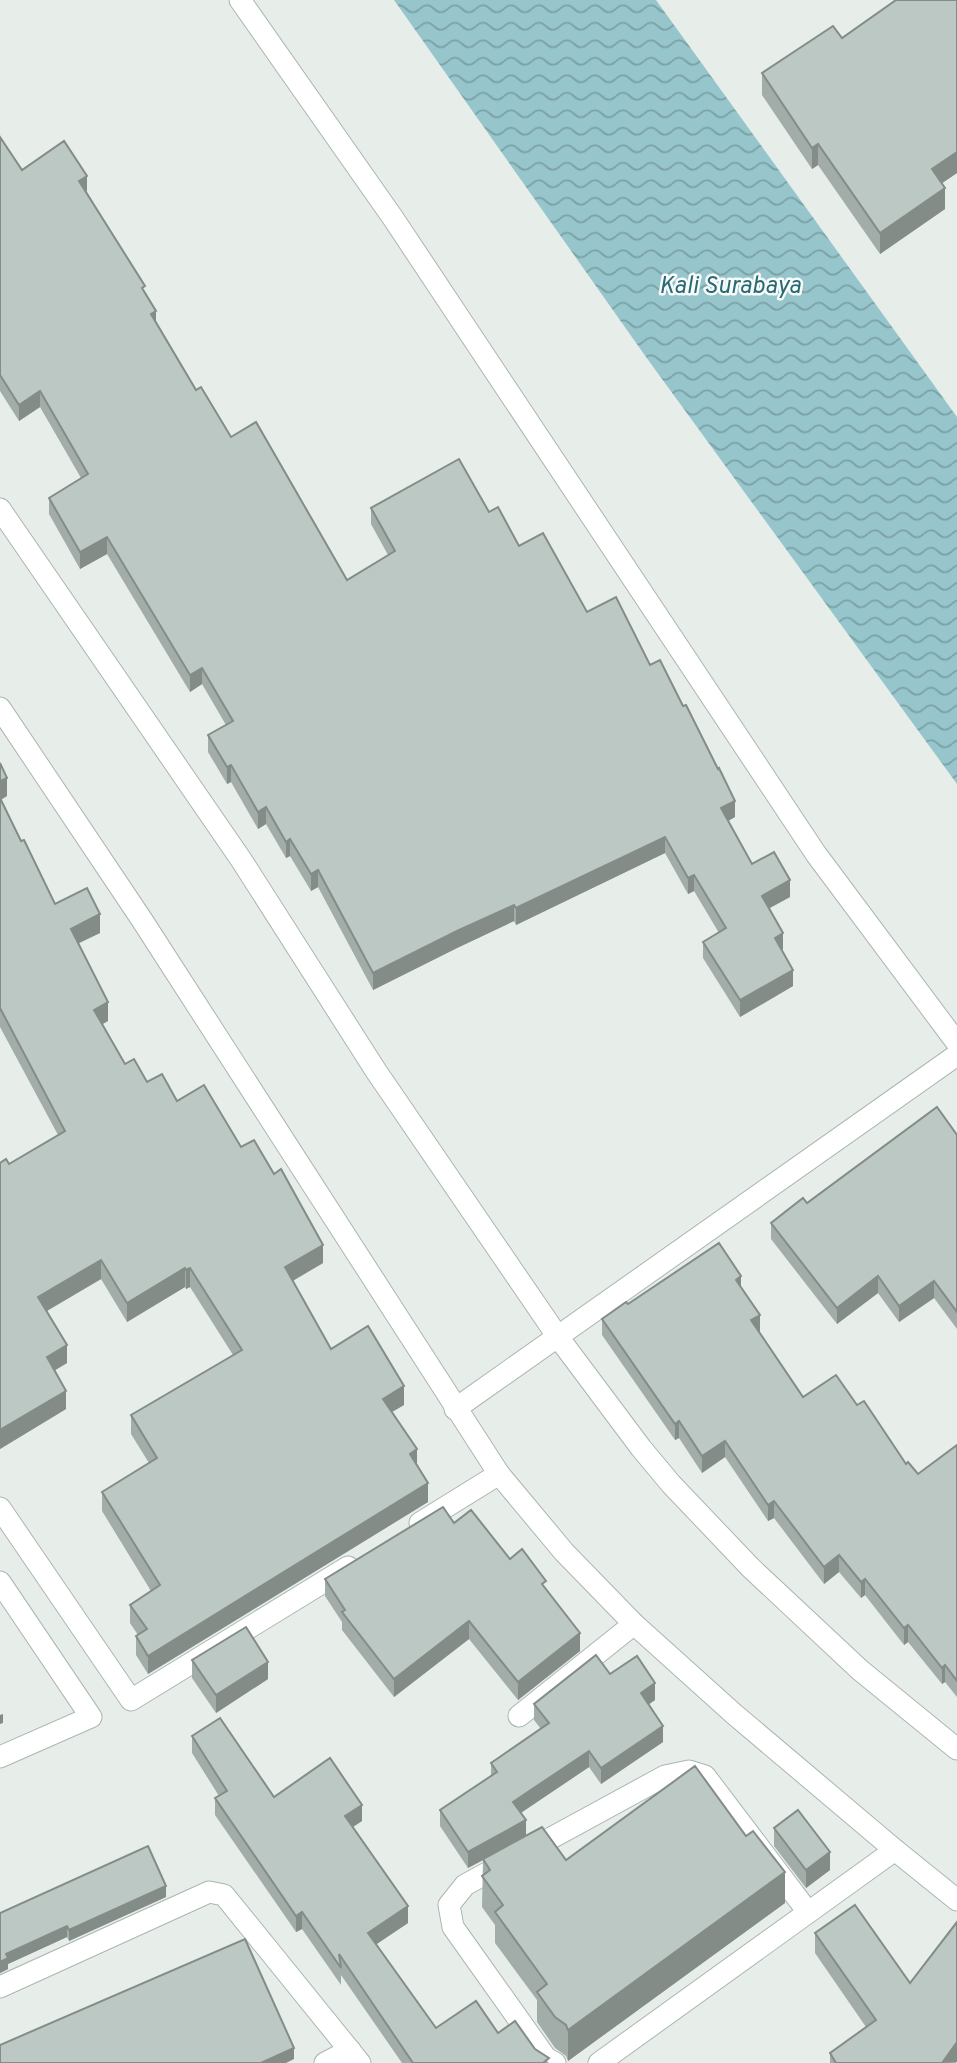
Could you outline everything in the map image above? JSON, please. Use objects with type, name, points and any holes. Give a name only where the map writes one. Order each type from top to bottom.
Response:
[{"type":"street","points":[[240,0],[393,218],[809,843],[957,1043]]},
{"type":"street","points":[[0,509],[243,861],[549,1343],[648,1457],[751,1568],[860,1670],[957,1749]]},
{"type":"street","points":[[0,708],[142,920],[499,1474],[565,1552],[634,1624],[734,1714],[957,1900]]},
{"type":"street","points":[[455,1409],[957,1055]]},
{"type":"street","points":[[404,1533],[499,1474]]},
{"type":"street","points":[[0,1508],[131,1700],[368,1555]]},
{"type":"street","points":[[0,1581],[91,1717],[0,1757]]},
{"type":"street","points":[[519,1716],[634,1624]]},
{"type":"street","points":[[555,2063],[546,2057],[453,1927],[449,1905],[465,1885],[665,1776],[689,1771],[705,1776],[808,1912]]},
{"type":"street","points":[[599,2063],[895,1850]]},
{"type":"street","points":[[0,1987],[209,1892],[215,1892],[224,1895],[355,2057],[325,2063]]},
{"type":"water","name":"Kali Surabaya","points":[[394,0],[656,0],[957,417],[957,784],[646,357]]},
{"type":"building","points":[[896,0],[957,0],[957,152],[932,169],[945,188],[880,233],[818,144],[812,148],[762,73],[833,26],[842,38]]},
{"type":"building","points":[[0,137],[22,170],[64,141],[87,176],[79,181],[145,286],[142,288],[156,311],[151,314],[196,390],[201,387],[231,437],[256,422],[347,580],[395,551],[371,508],[459,459],[489,512],[498,507],[519,546],[543,533],[587,612],[616,597],[650,665],[660,660],[719,768],[735,801],[721,808],[752,864],[774,852],[790,880],[762,896],[783,933],[775,938],[793,970],[740,1000],[703,942],[726,928],[694,875],[688,878],[665,837],[516,908],[514,905],[457,931],[373,973],[318,870],[311,874],[290,839],[286,842],[266,807],[258,812],[231,765],[227,767],[208,735],[233,721],[202,668],[190,675],[107,537],[80,552],[49,498],[88,474],[40,391],[19,405],[0,375]]},
{"type":"building","points":[[0,763],[7,778],[0,781]]},
{"type":"building","points":[[0,798],[55,904],[87,888],[100,914],[71,929],[108,1002],[94,1010],[125,1064],[134,1059],[147,1082],[162,1074],[177,1101],[204,1085],[241,1147],[254,1140],[274,1174],[281,1169],[323,1245],[285,1267],[331,1349],[368,1326],[404,1386],[383,1399],[417,1449],[410,1454],[428,1483],[148,1656],[136,1636],[147,1629],[130,1605],[160,1585],[102,1492],[157,1458],[131,1415],[242,1350],[190,1268],[185,1268],[127,1303],[101,1260],[38,1297],[67,1345],[47,1357],[66,1391],[0,1430],[0,1163],[6,1159],[9,1164],[65,1131],[0,1008]]},
{"type":"building","points":[[937,1107],[957,1135],[957,1312],[934,1281],[899,1306],[878,1276],[837,1308],[771,1223],[803,1198],[807,1203]]},
{"type":"building","points":[[719,1243],[741,1276],[736,1280],[760,1315],[751,1320],[803,1397],[836,1375],[857,1405],[864,1401],[906,1464],[908,1462],[918,1474],[957,1445],[957,1681],[945,1665],[942,1668],[908,1625],[904,1628],[865,1579],[861,1582],[839,1555],[824,1567],[774,1501],[768,1505],[725,1441],[702,1456],[679,1421],[675,1424],[602,1319]]},
{"type":"building","points":[[443,1507],[454,1523],[471,1510],[510,1559],[522,1549],[546,1581],[542,1584],[580,1633],[518,1682],[469,1621],[394,1679],[342,1612],[345,1610],[325,1579]]},
{"type":"building","points":[[246,1627],[268,1662],[216,1695],[192,1660]]},
{"type":"building","points":[[596,1655],[610,1674],[637,1656],[655,1683],[641,1693],[663,1726],[601,1768],[589,1751],[513,1802],[526,1820],[468,1852],[440,1810],[497,1772],[491,1763],[549,1723],[534,1704]]},
{"type":"building","points":[[220,1718],[274,1797],[330,1758],[362,1805],[345,1816],[408,1906],[368,1933],[436,2028],[476,2001],[498,2033],[515,2021],[535,2049],[549,2058],[543,2063],[413,2063],[339,1954],[341,1968],[302,1912],[296,1916],[215,1798],[227,1791],[192,1736]]},
{"type":"building","points":[[695,1766],[746,1836],[753,1831],[785,1872],[568,2030],[537,1992],[547,1984],[495,1912],[503,1905],[482,1876],[490,1870],[483,1859],[542,1827],[566,1860]]},
{"type":"building","points":[[798,1810],[830,1852],[806,1870],[774,1828]]},
{"type":"building","points":[[148,1846],[166,1886],[69,1930],[67,1926],[6,1954],[8,1958],[0,1962],[0,1913]]},
{"type":"building","points":[[855,1905],[910,1983],[957,1922],[957,2042],[942,2063],[836,2063],[830,2053],[876,2020],[815,1933]]},
{"type":"building","points":[[245,1939],[294,2048],[261,2063],[0,2063],[0,2045]]}]
